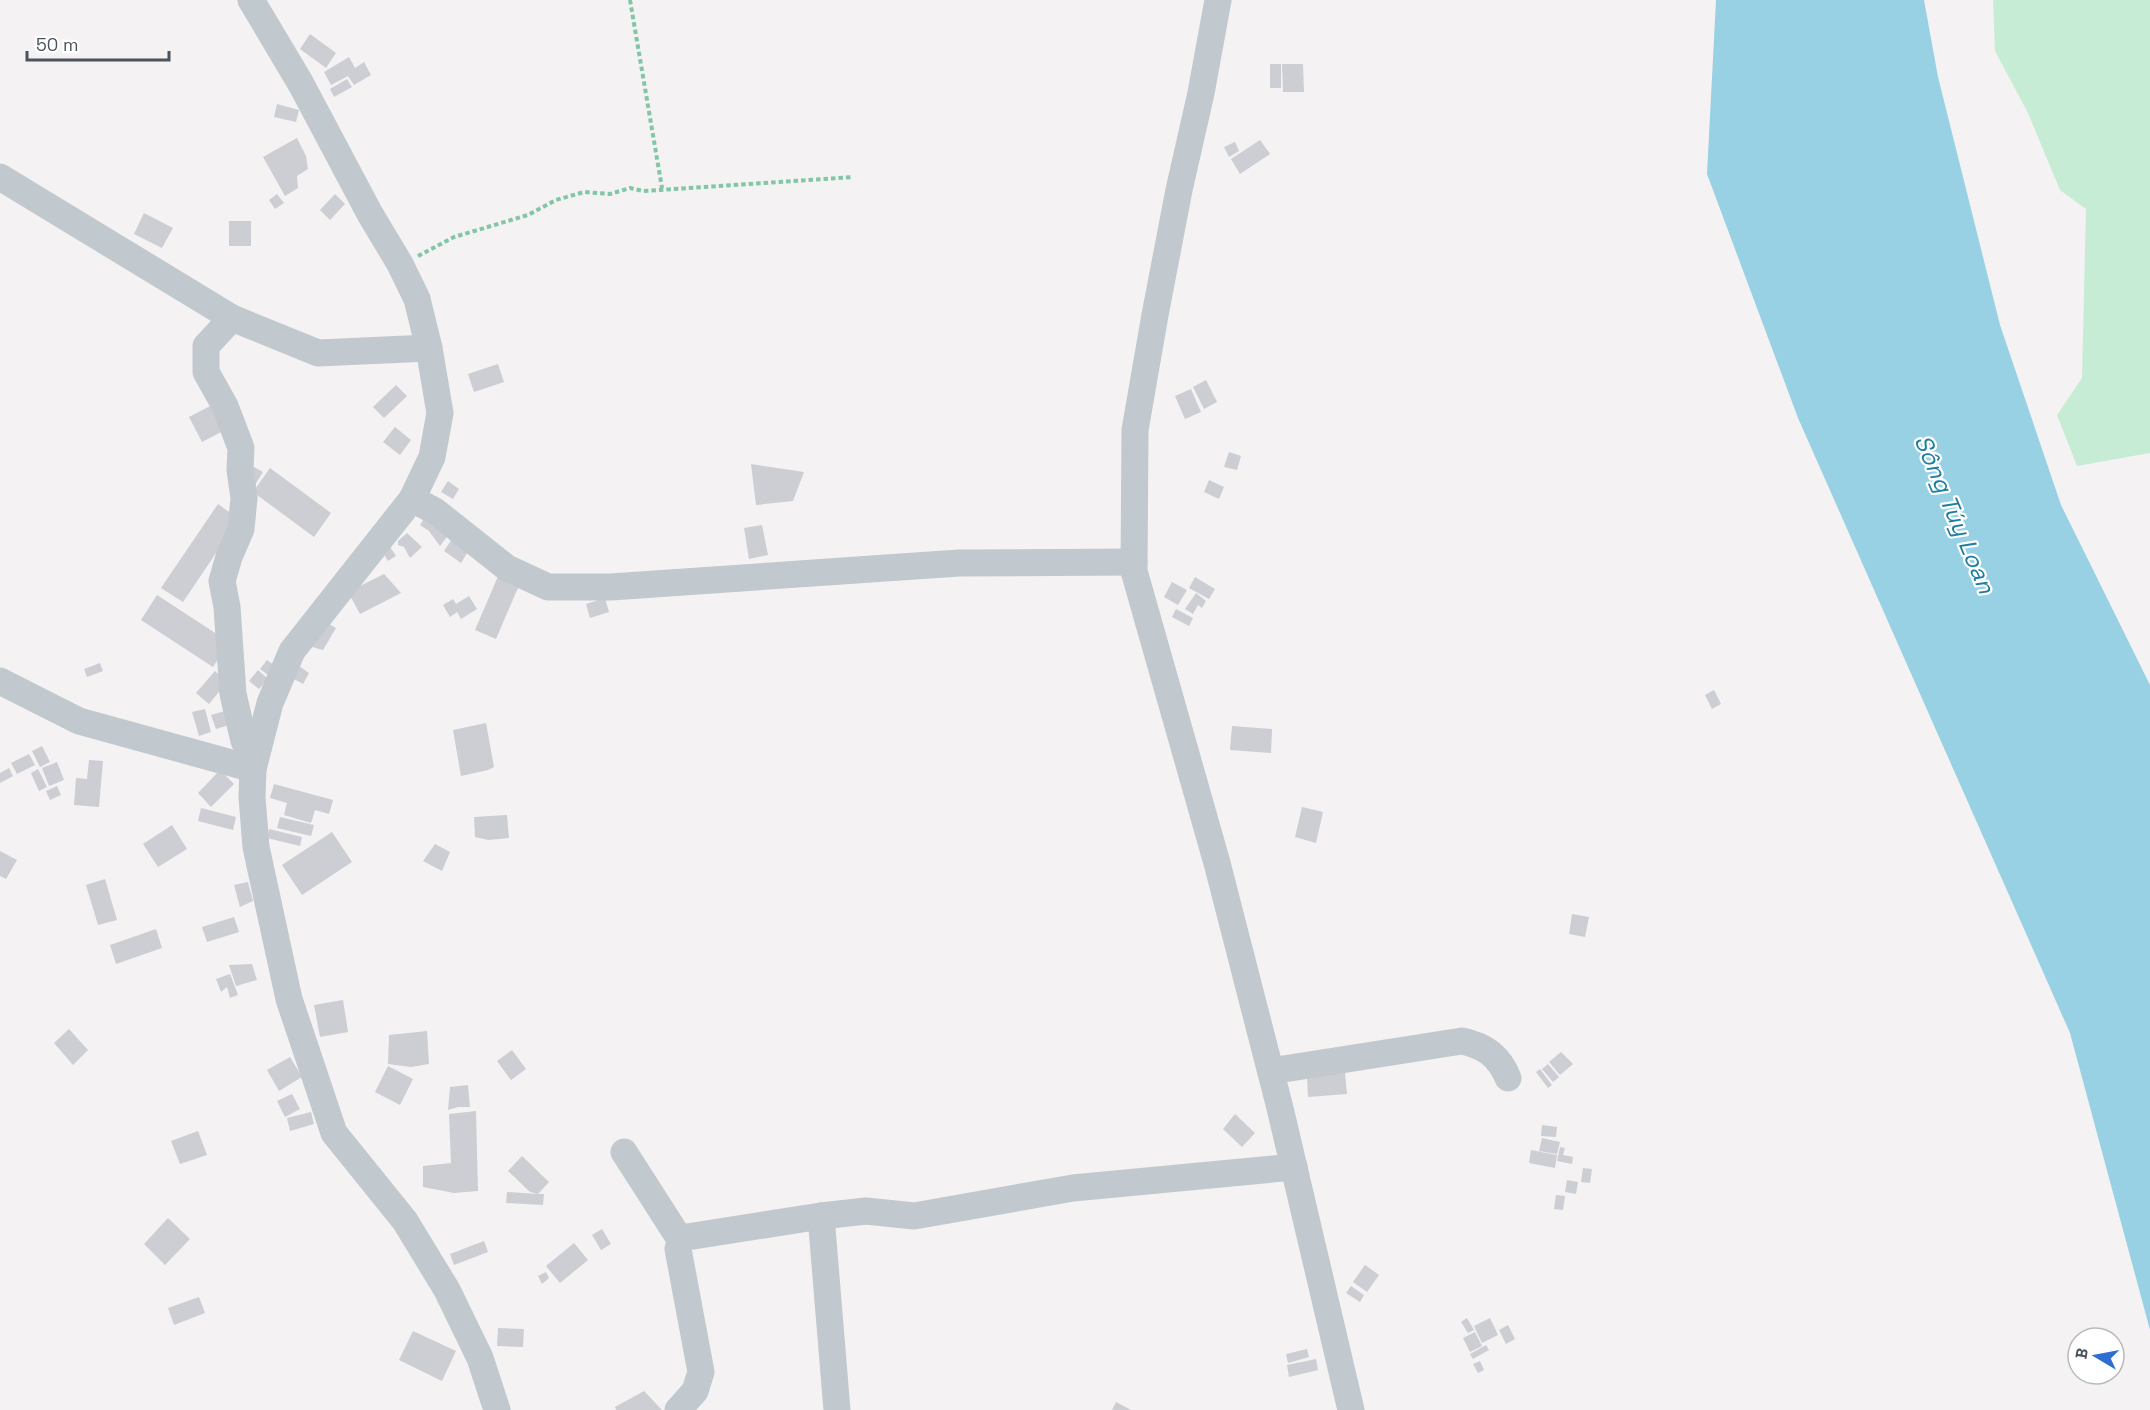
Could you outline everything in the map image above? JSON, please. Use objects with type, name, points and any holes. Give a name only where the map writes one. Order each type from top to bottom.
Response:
[{"type":"street","points":[[251,0],[301,84],[417,299],[429,348],[440,413],[432,457],[412,499],[292,651],[270,703],[254,762],[252,797],[256,847],[289,999],[334,1134],[405,1221],[447,1290],[480,1358],[497,1410]]},
{"type":"street","points":[[1218,0],[1157,304],[1136,430],[1134,571],[1217,863],[1271,1071],[1351,1410]]},
{"type":"street","points":[[0,177],[232,318],[318,353],[429,348]]},
{"type":"street","points":[[232,318],[206,346],[206,372],[225,406],[241,448],[240,471],[244,498],[241,529],[222,581],[227,607],[233,694],[244,741],[254,762]]},
{"type":"street","points":[[412,499],[435,511],[507,568],[548,587],[611,587],[959,563],[1134,562]]},
{"type":"street","points":[[0,681],[79,721],[254,762]]},
{"type":"street","points":[[1271,1071],[1462,1041],[1486,1049],[1503,1066],[1509,1078]]},
{"type":"street","points":[[624,1152],[681,1241]]},
{"type":"street","points":[[678,1410],[695,1391],[701,1372],[678,1249],[681,1241],[687,1237],[821,1216],[866,1211],[914,1215],[1073,1188],[1294,1167]]},
{"type":"street","points":[[821,1216],[837,1410]]},
{"type":"path","points":[[630,0],[662,188]]},
{"type":"path","points":[[400,264],[454,237],[528,215],[556,200],[584,192],[610,194],[630,188],[643,191],[853,177]]},
{"type":"green space","points":[[1993,0],[2150,0],[2150,453],[2077,466],[2057,415],[2082,378],[2086,209],[2060,190],[2028,113],[1995,51]]},
{"type":"water","name":"Sông Túy Loan","points":[[1716,0],[1924,0],[1938,77],[2000,325],[2061,505],[2150,685],[2150,1330],[2070,1033],[1798,418],[1707,174]]},
{"type":"building","points":[[310,34],[336,53],[326,68],[300,49]]},
{"type":"building","points":[[349,57],[355,68],[364,62],[371,75],[354,85],[348,76],[331,85],[324,72]]},
{"type":"building","points":[[1270,64],[1281,64],[1281,88],[1270,88]]},
{"type":"building","points":[[1282,64],[1303,64],[1304,92],[1283,92]]},
{"type":"building","points":[[347,79],[352,87],[334,97],[330,89]]},
{"type":"building","points":[[277,104],[299,110],[296,122],[274,117]]},
{"type":"building","points":[[297,138],[306,156],[308,169],[297,176],[298,188],[285,196],[263,157]]},
{"type":"building","points":[[1260,140],[1270,154],[1240,174],[1231,159]]},
{"type":"building","points":[[1235,142],[1239,151],[1229,157],[1224,147]]},
{"type":"building","points":[[277,194],[284,203],[275,209],[269,200]]},
{"type":"building","points":[[335,194],[345,204],[330,220],[320,210]]},
{"type":"building","points":[[144,213],[173,228],[162,248],[134,234]]},
{"type":"building","points":[[229,221],[251,221],[251,246],[229,246]]},
{"type":"building","points":[[498,364],[504,382],[474,392],[468,374]]},
{"type":"building","points":[[1206,380],[1217,402],[1204,409],[1193,387]]},
{"type":"building","points":[[396,385],[407,396],[384,418],[373,407]]},
{"type":"building","points":[[1191,389],[1201,412],[1185,419],[1175,396]]},
{"type":"building","points":[[214,404],[227,429],[202,442],[189,417]]},
{"type":"building","points":[[395,427],[411,440],[400,455],[383,442]]},
{"type":"building","points":[[1229,452],[1241,456],[1237,470],[1224,467]]},
{"type":"building","points":[[751,464],[804,472],[793,501],[756,505]]},
{"type":"building","points":[[254,467],[263,472],[255,485],[246,480]]},
{"type":"building","points":[[270,468],[331,513],[314,537],[253,492]]},
{"type":"building","points":[[1209,480],[1224,487],[1219,499],[1204,492]]},
{"type":"building","points":[[448,481],[459,489],[453,499],[441,492]]},
{"type":"building","points":[[218,504],[239,519],[183,602],[161,588]]},
{"type":"building","points":[[425,517],[449,534],[440,546],[429,531],[420,525]]},
{"type":"building","points":[[762,525],[768,555],[749,559],[744,528]]},
{"type":"building","points":[[407,533],[422,547],[410,558],[404,547],[398,545],[398,541]]},
{"type":"building","points":[[385,539],[396,556],[388,561],[380,548]]},
{"type":"building","points":[[452,539],[469,550],[461,563],[444,551]]},
{"type":"building","points":[[384,574],[401,593],[360,614],[348,592]]},
{"type":"building","points":[[499,574],[520,583],[496,639],[475,630]]},
{"type":"building","points":[[1195,577],[1215,589],[1209,599],[1189,588]]},
{"type":"building","points":[[1172,582],[1187,590],[1178,605],[1164,597]]},
{"type":"building","points":[[1196,593],[1206,601],[1202,608],[1198,605],[1193,614],[1185,609]]},
{"type":"building","points":[[157,595],[229,642],[213,667],[141,620]]},
{"type":"building","points":[[469,596],[477,609],[461,619],[457,612],[450,617],[443,605],[453,599],[456,604]]},
{"type":"building","points":[[605,598],[609,612],[590,618],[586,604]]},
{"type":"building","points":[[1176,609],[1193,618],[1189,626],[1172,617]]},
{"type":"building","points":[[320,619],[336,628],[323,650],[305,645]]},
{"type":"building","points":[[267,660],[275,666],[268,675],[260,669]]},
{"type":"building","points":[[100,663],[103,671],[87,677],[84,669]]},
{"type":"building","points":[[299,666],[309,673],[303,684],[292,678]]},
{"type":"building","points":[[258,670],[268,679],[259,689],[249,681]]},
{"type":"building","points":[[215,671],[227,682],[209,704],[196,693]]},
{"type":"building","points":[[1714,690],[1721,704],[1712,709],[1705,695]]},
{"type":"building","points":[[205,709],[211,732],[199,736],[192,712]]},
{"type":"building","points":[[232,709],[236,723],[216,729],[211,715]]},
{"type":"building","points":[[486,723],[494,767],[461,776],[453,730]]},
{"type":"building","points":[[1232,726],[1272,729],[1271,753],[1230,750]]},
{"type":"building","points":[[42,746],[50,762],[40,767],[32,751]]},
{"type":"building","points":[[29,754],[35,765],[17,774],[11,763]]},
{"type":"building","points":[[89,760],[103,761],[99,807],[74,805],[76,778],[87,779]]},
{"type":"building","points":[[57,762],[64,780],[49,786],[42,768]]},
{"type":"building","points":[[9,768],[13,776],[0,783],[0,773]]},
{"type":"building","points":[[38,769],[47,787],[39,791],[31,773]]},
{"type":"building","points":[[220,770],[234,784],[211,807],[198,793]]},
{"type":"building","points":[[274,784],[333,800],[329,814],[315,810],[311,823],[284,815],[287,803],[270,798]]},
{"type":"building","points":[[57,786],[61,795],[50,800],[46,791]]},
{"type":"building","points":[[1302,807],[1323,812],[1316,843],[1295,837]]},
{"type":"building","points":[[201,808],[236,817],[233,830],[198,821]]},
{"type":"building","points":[[507,815],[509,838],[488,840],[475,837],[474,817]]},
{"type":"building","points":[[280,817],[314,825],[311,836],[277,828]]},
{"type":"building","points":[[172,825],[187,849],[158,867],[143,844]]},
{"type":"building","points":[[269,829],[302,837],[300,846],[267,838]]},
{"type":"building","points":[[332,832],[352,862],[302,895],[282,865]]},
{"type":"building","points":[[435,844],[450,852],[442,871],[423,861]]},
{"type":"building","points":[[0,851],[17,860],[6,879],[0,876]]},
{"type":"building","points":[[105,879],[117,920],[98,925],[86,885]]},
{"type":"building","points":[[248,882],[253,901],[240,907],[234,885]]},
{"type":"building","points":[[1572,914],[1589,917],[1585,937],[1569,934]]},
{"type":"building","points":[[234,917],[239,932],[207,942],[202,927]]},
{"type":"building","points":[[156,929],[162,948],[116,964],[110,945]]},
{"type":"building","points":[[252,964],[257,980],[236,986],[229,965]]},
{"type":"building","points":[[230,974],[238,995],[230,998],[227,987],[221,992],[216,979]]},
{"type":"building","points":[[343,1000],[348,1032],[320,1037],[314,1005]]},
{"type":"building","points":[[69,1029],[88,1050],[73,1065],[54,1043]]},
{"type":"building","points":[[427,1031],[429,1064],[411,1067],[388,1064],[389,1035]]},
{"type":"building","points":[[512,1050],[526,1069],[511,1080],[497,1061]]},
{"type":"building","points":[[1561,1052],[1573,1064],[1560,1075],[1549,1062]]},
{"type":"building","points":[[290,1057],[302,1077],[279,1091],[267,1070]]},
{"type":"building","points":[[1548,1064],[1559,1077],[1553,1082],[1542,1069]]},
{"type":"building","points":[[388,1066],[413,1079],[400,1105],[375,1092]]},
{"type":"building","points":[[1540,1069],[1552,1085],[1548,1088],[1536,1072]]},
{"type":"building","points":[[1345,1073],[1347,1094],[1308,1097],[1307,1076]]},
{"type":"building","points":[[468,1085],[470,1107],[448,1110],[450,1087]]},
{"type":"building","points":[[292,1094],[300,1109],[285,1117],[277,1101]]},
{"type":"building","points":[[476,1111],[478,1191],[454,1193],[423,1187],[423,1166],[451,1163],[449,1114]]},
{"type":"building","points":[[311,1112],[314,1124],[290,1131],[287,1118]]},
{"type":"building","points":[[1235,1114],[1255,1133],[1242,1147],[1223,1129]]},
{"type":"building","points":[[1542,1125],[1557,1127],[1556,1137],[1541,1136]]},
{"type":"building","points":[[198,1131],[207,1155],[180,1164],[171,1141]]},
{"type":"building","points":[[1542,1138],[1560,1142],[1557,1154],[1539,1151]]},
{"type":"building","points":[[1560,1147],[1565,1148],[1563,1155],[1573,1157],[1572,1164],[1557,1161]]},
{"type":"building","points":[[1531,1150],[1557,1155],[1555,1168],[1529,1163]]},
{"type":"building","points":[[522,1156],[549,1182],[538,1194],[530,1192],[508,1171]]},
{"type":"building","points":[[1583,1168],[1592,1169],[1590,1183],[1581,1182]]},
{"type":"building","points":[[1567,1180],[1578,1182],[1576,1194],[1565,1192]]},
{"type":"building","points":[[507,1192],[544,1194],[543,1205],[506,1203]]},
{"type":"building","points":[[1556,1195],[1565,1196],[1563,1210],[1554,1209]]},
{"type":"building","points":[[168,1218],[190,1239],[165,1265],[144,1244]]},
{"type":"building","points":[[602,1229],[611,1244],[601,1250],[592,1235]]},
{"type":"building","points":[[484,1241],[488,1252],[454,1265],[450,1254]]},
{"type":"building","points":[[574,1243],[588,1260],[560,1283],[546,1266]]},
{"type":"building","points":[[1365,1265],[1379,1275],[1367,1292],[1353,1282]]},
{"type":"building","points":[[546,1272],[549,1278],[542,1284],[538,1276]]},
{"type":"building","points":[[1351,1286],[1364,1295],[1360,1302],[1346,1293]]},
{"type":"building","points":[[199,1297],[205,1313],[174,1325],[168,1308]]},
{"type":"building","points":[[1467,1318],[1474,1330],[1468,1333],[1461,1322]]},
{"type":"building","points":[[1490,1318],[1498,1335],[1482,1343],[1474,1326]]},
{"type":"building","points":[[1508,1325],[1515,1339],[1506,1344],[1499,1330]]},
{"type":"building","points":[[498,1328],[524,1329],[523,1347],[497,1346]]},
{"type":"building","points":[[413,1331],[456,1351],[442,1381],[399,1360]]},
{"type":"building","points":[[1475,1332],[1482,1346],[1470,1352],[1463,1338]]},
{"type":"building","points":[[1486,1345],[1489,1350],[1473,1359],[1470,1354]]},
{"type":"building","points":[[1307,1349],[1309,1357],[1288,1363],[1286,1354]]},
{"type":"building","points":[[1316,1359],[1318,1370],[1289,1377],[1287,1365]]},
{"type":"building","points":[[1480,1361],[1484,1370],[1478,1373],[1473,1364]]},
{"type":"building","points":[[644,1391],[662,1410],[616,1410],[615,1407]]},
{"type":"building","points":[[1116,1402],[1131,1410],[1112,1410]]}]
